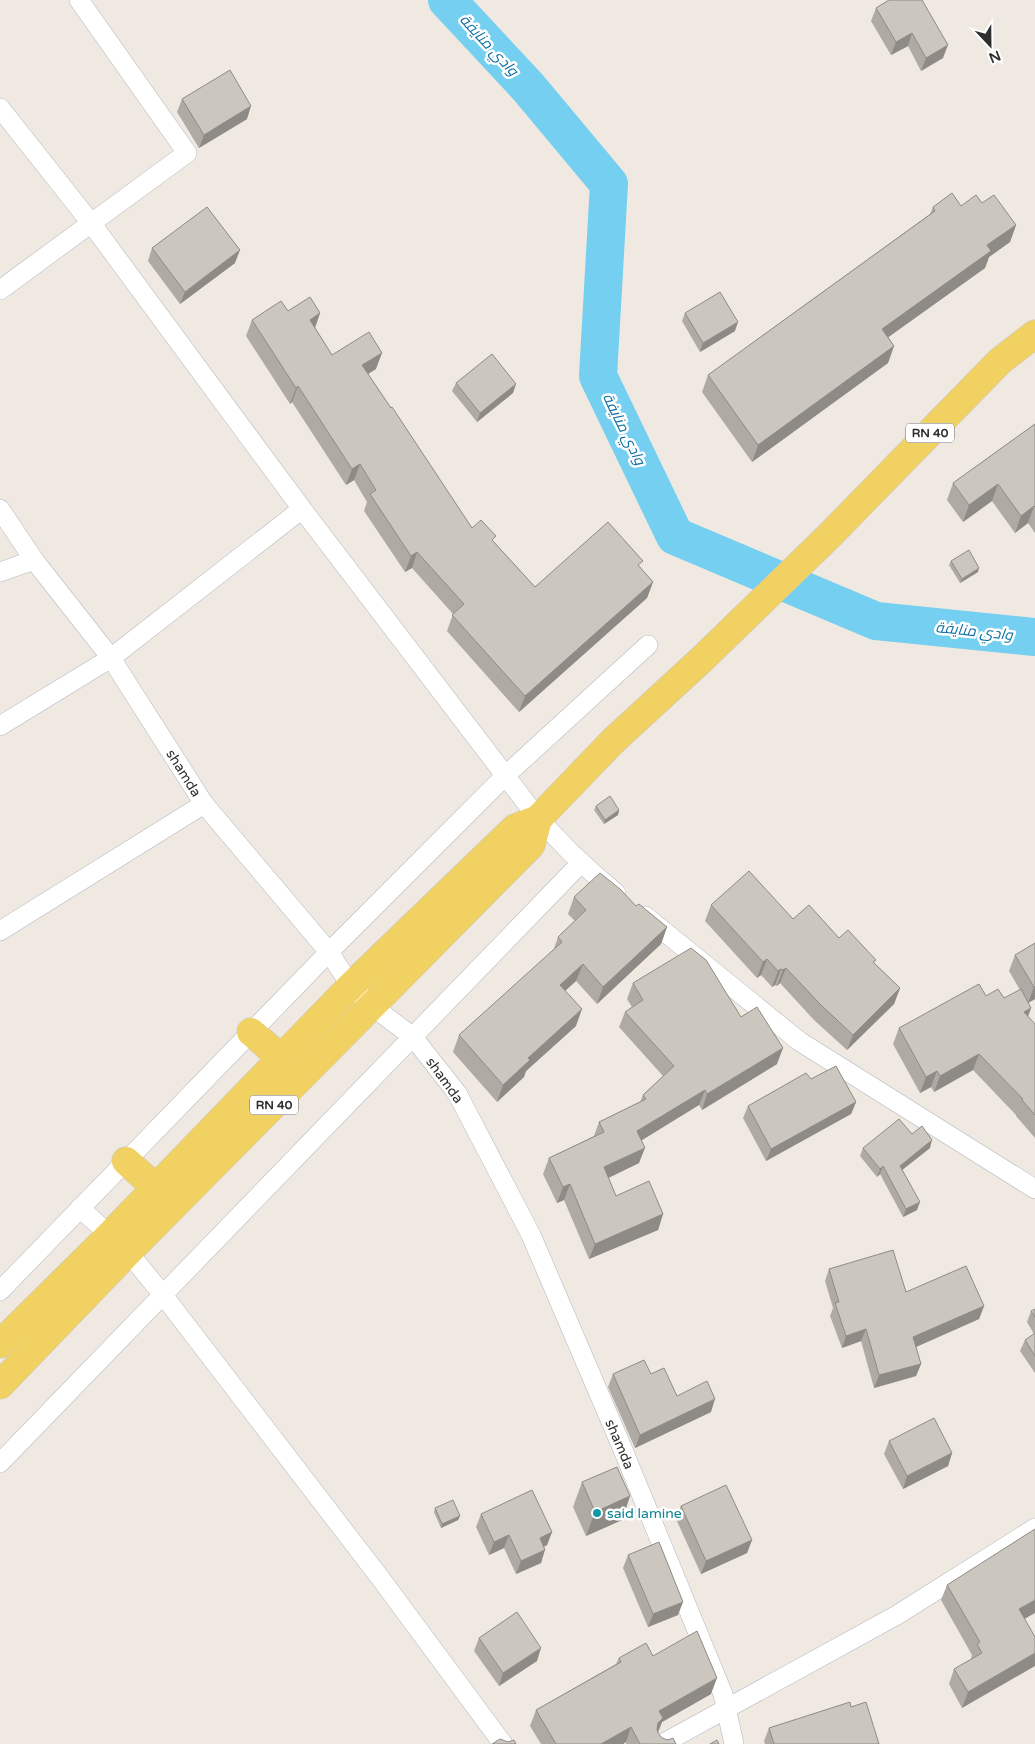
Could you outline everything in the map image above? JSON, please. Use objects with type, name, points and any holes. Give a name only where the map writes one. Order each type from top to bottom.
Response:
[{"type":"main road","name":"RN 40","points":[[0,1385],[118,1244],[156,1188],[351,986],[515,828],[538,819],[659,696],[700,660],[828,537],[1000,362],[1035,334]]},
{"type":"main road","name":"RN 40","points":[[0,1344],[118,1244],[372,1006],[531,845],[538,819]]},
{"type":"main road","points":[[251,1032],[281,1058]]},
{"type":"main road","points":[[126,1161],[156,1188]]},
{"type":"street","points":[[0,290],[187,153],[79,0]]},
{"type":"street","points":[[0,108],[91,223],[302,509],[538,819],[580,864],[799,1041],[1035,1189]]},
{"type":"street","name":"shamda","points":[[0,509],[34,560],[111,658],[204,804],[329,952],[351,986],[372,1006],[413,1037],[457,1093],[531,1235],[723,1694],[734,1744]]},
{"type":"street","points":[[0,726],[111,658],[302,509]]},
{"type":"street","points":[[0,572],[34,560]]},
{"type":"street","points":[[0,1291],[329,952],[506,775],[648,645]]},
{"type":"street","points":[[0,931],[204,804]]},
{"type":"street","points":[[0,1463],[580,864]]},
{"type":"street","points":[[80,1208],[118,1244],[163,1295],[381,1579],[504,1744]]},
{"type":"street","points":[[662,1744],[897,1615],[1035,1528]]},
{"type":"building","points":[[889,0],[922,0],[948,45],[926,58],[912,33],[896,42],[876,8]]},
{"type":"building","points":[[230,70],[251,106],[204,135],[182,99]]},
{"type":"building","points":[[952,193],[961,206],[976,195],[982,203],[994,195],[1016,225],[987,245],[991,251],[882,329],[894,346],[758,445],[708,375],[935,211],[933,207]]},
{"type":"building","points":[[207,207],[240,250],[185,292],[152,248]]},
{"type":"building","points":[[720,292],[738,322],[703,343],[685,313]]},
{"type":"building","points":[[310,297],[320,313],[310,320],[332,355],[369,332],[382,353],[362,365],[472,528],[481,520],[496,536],[492,540],[535,587],[608,522],[643,561],[638,565],[653,582],[525,696],[452,615],[464,604],[417,552],[411,556],[370,494],[376,490],[360,464],[352,469],[252,320],[281,301],[288,311]]},
{"type":"building","points":[[492,354],[516,384],[480,413],[456,383]]},
{"type":"building","points":[[1035,424],[1035,507],[1021,516],[998,484],[969,505],[953,483]]},
{"type":"building","points":[[969,550],[979,568],[962,579],[951,561]]},
{"type":"building","points":[[610,796],[619,810],[605,820],[596,806]]},
{"type":"building","points":[[749,871],[793,919],[809,905],[839,938],[848,930],[876,960],[873,962],[900,988],[853,1035],[786,968],[778,971],[767,959],[763,962],[711,905]]},
{"type":"building","points":[[600,873],[620,889],[636,906],[639,904],[667,927],[603,987],[583,964],[560,985],[582,1009],[528,1058],[530,1060],[503,1085],[459,1035],[562,942],[558,937],[586,910],[574,897]]},
{"type":"building","points":[[1035,943],[1035,986],[1034,987],[1015,955]]},
{"type":"building","points":[[691,948],[706,960],[741,1017],[757,1007],[783,1048],[707,1094],[705,1090],[637,1131],[645,1148],[604,1167],[616,1196],[649,1181],[663,1214],[595,1244],[570,1184],[563,1187],[549,1158],[604,1132],[599,1122],[646,1099],[643,1095],[674,1066],[625,1012],[643,1000],[633,983]]},
{"type":"building","points":[[979,984],[986,996],[998,989],[1004,998],[1021,989],[1031,1008],[1024,1012],[1035,1024],[1035,1115],[1023,1099],[979,1054],[940,1076],[937,1071],[926,1077],[899,1028]]},
{"type":"building","points":[[836,1066],[856,1102],[771,1149],[748,1106],[806,1073],[811,1079]]},
{"type":"building","points":[[899,1119],[912,1134],[922,1126],[932,1140],[900,1166],[920,1202],[906,1209],[883,1166],[880,1169],[863,1148]]},
{"type":"building","points":[[893,1250],[906,1292],[966,1266],[984,1306],[913,1337],[921,1364],[879,1375],[866,1329],[846,1336],[835,1303],[839,1302],[829,1269]]},
{"type":"building","points":[[1035,1309],[1035,1317],[1031,1311]]},
{"type":"building","points":[[1035,1333],[1035,1356],[1025,1340]]},
{"type":"building","points":[[644,1360],[651,1374],[664,1368],[677,1396],[707,1381],[715,1399],[640,1435],[613,1374]]},
{"type":"building","points":[[934,1418],[952,1453],[907,1476],[889,1441]]},
{"type":"building","points":[[617,1467],[630,1496],[595,1512],[582,1482]]},
{"type":"building","points":[[726,1485],[752,1540],[706,1561],[681,1506]]},
{"type":"building","points":[[532,1490],[552,1532],[540,1538],[545,1550],[521,1561],[509,1535],[494,1542],[481,1514]]},
{"type":"building","points":[[453,1500],[460,1516],[442,1524],[435,1508]]},
{"type":"building","points":[[1035,1529],[1035,1600],[1019,1609],[1035,1637],[1035,1653],[968,1692],[954,1669],[982,1653],[977,1644],[980,1642],[947,1585]]},
{"type":"building","points":[[659,1542],[683,1602],[653,1614],[628,1555]]},
{"type":"building","points":[[517,1612],[541,1648],[503,1673],[479,1638]]},
{"type":"building","points":[[697,1631],[717,1678],[659,1711],[663,1718],[658,1723],[658,1733],[662,1738],[668,1740],[673,1738],[676,1744],[640,1744],[631,1727],[601,1744],[556,1744],[536,1710],[621,1662],[619,1658],[646,1643],[653,1656]]},
{"type":"building","points":[[850,1702],[851,1707],[866,1702],[879,1744],[774,1744],[769,1728]]},
{"type":"building","points":[[500,1739],[508,1742],[514,1740],[516,1744],[492,1744]]},
{"type":"building","points":[[717,1740],[719,1744],[710,1744]]},
{"type":"waterway","name":"وادي منايفة","points":[[447,0],[528,87],[609,184],[598,376],[675,536],[876,621],[1035,637]]},
{"type":"place","name":"said lamine","points":[[597,1513]]}]
